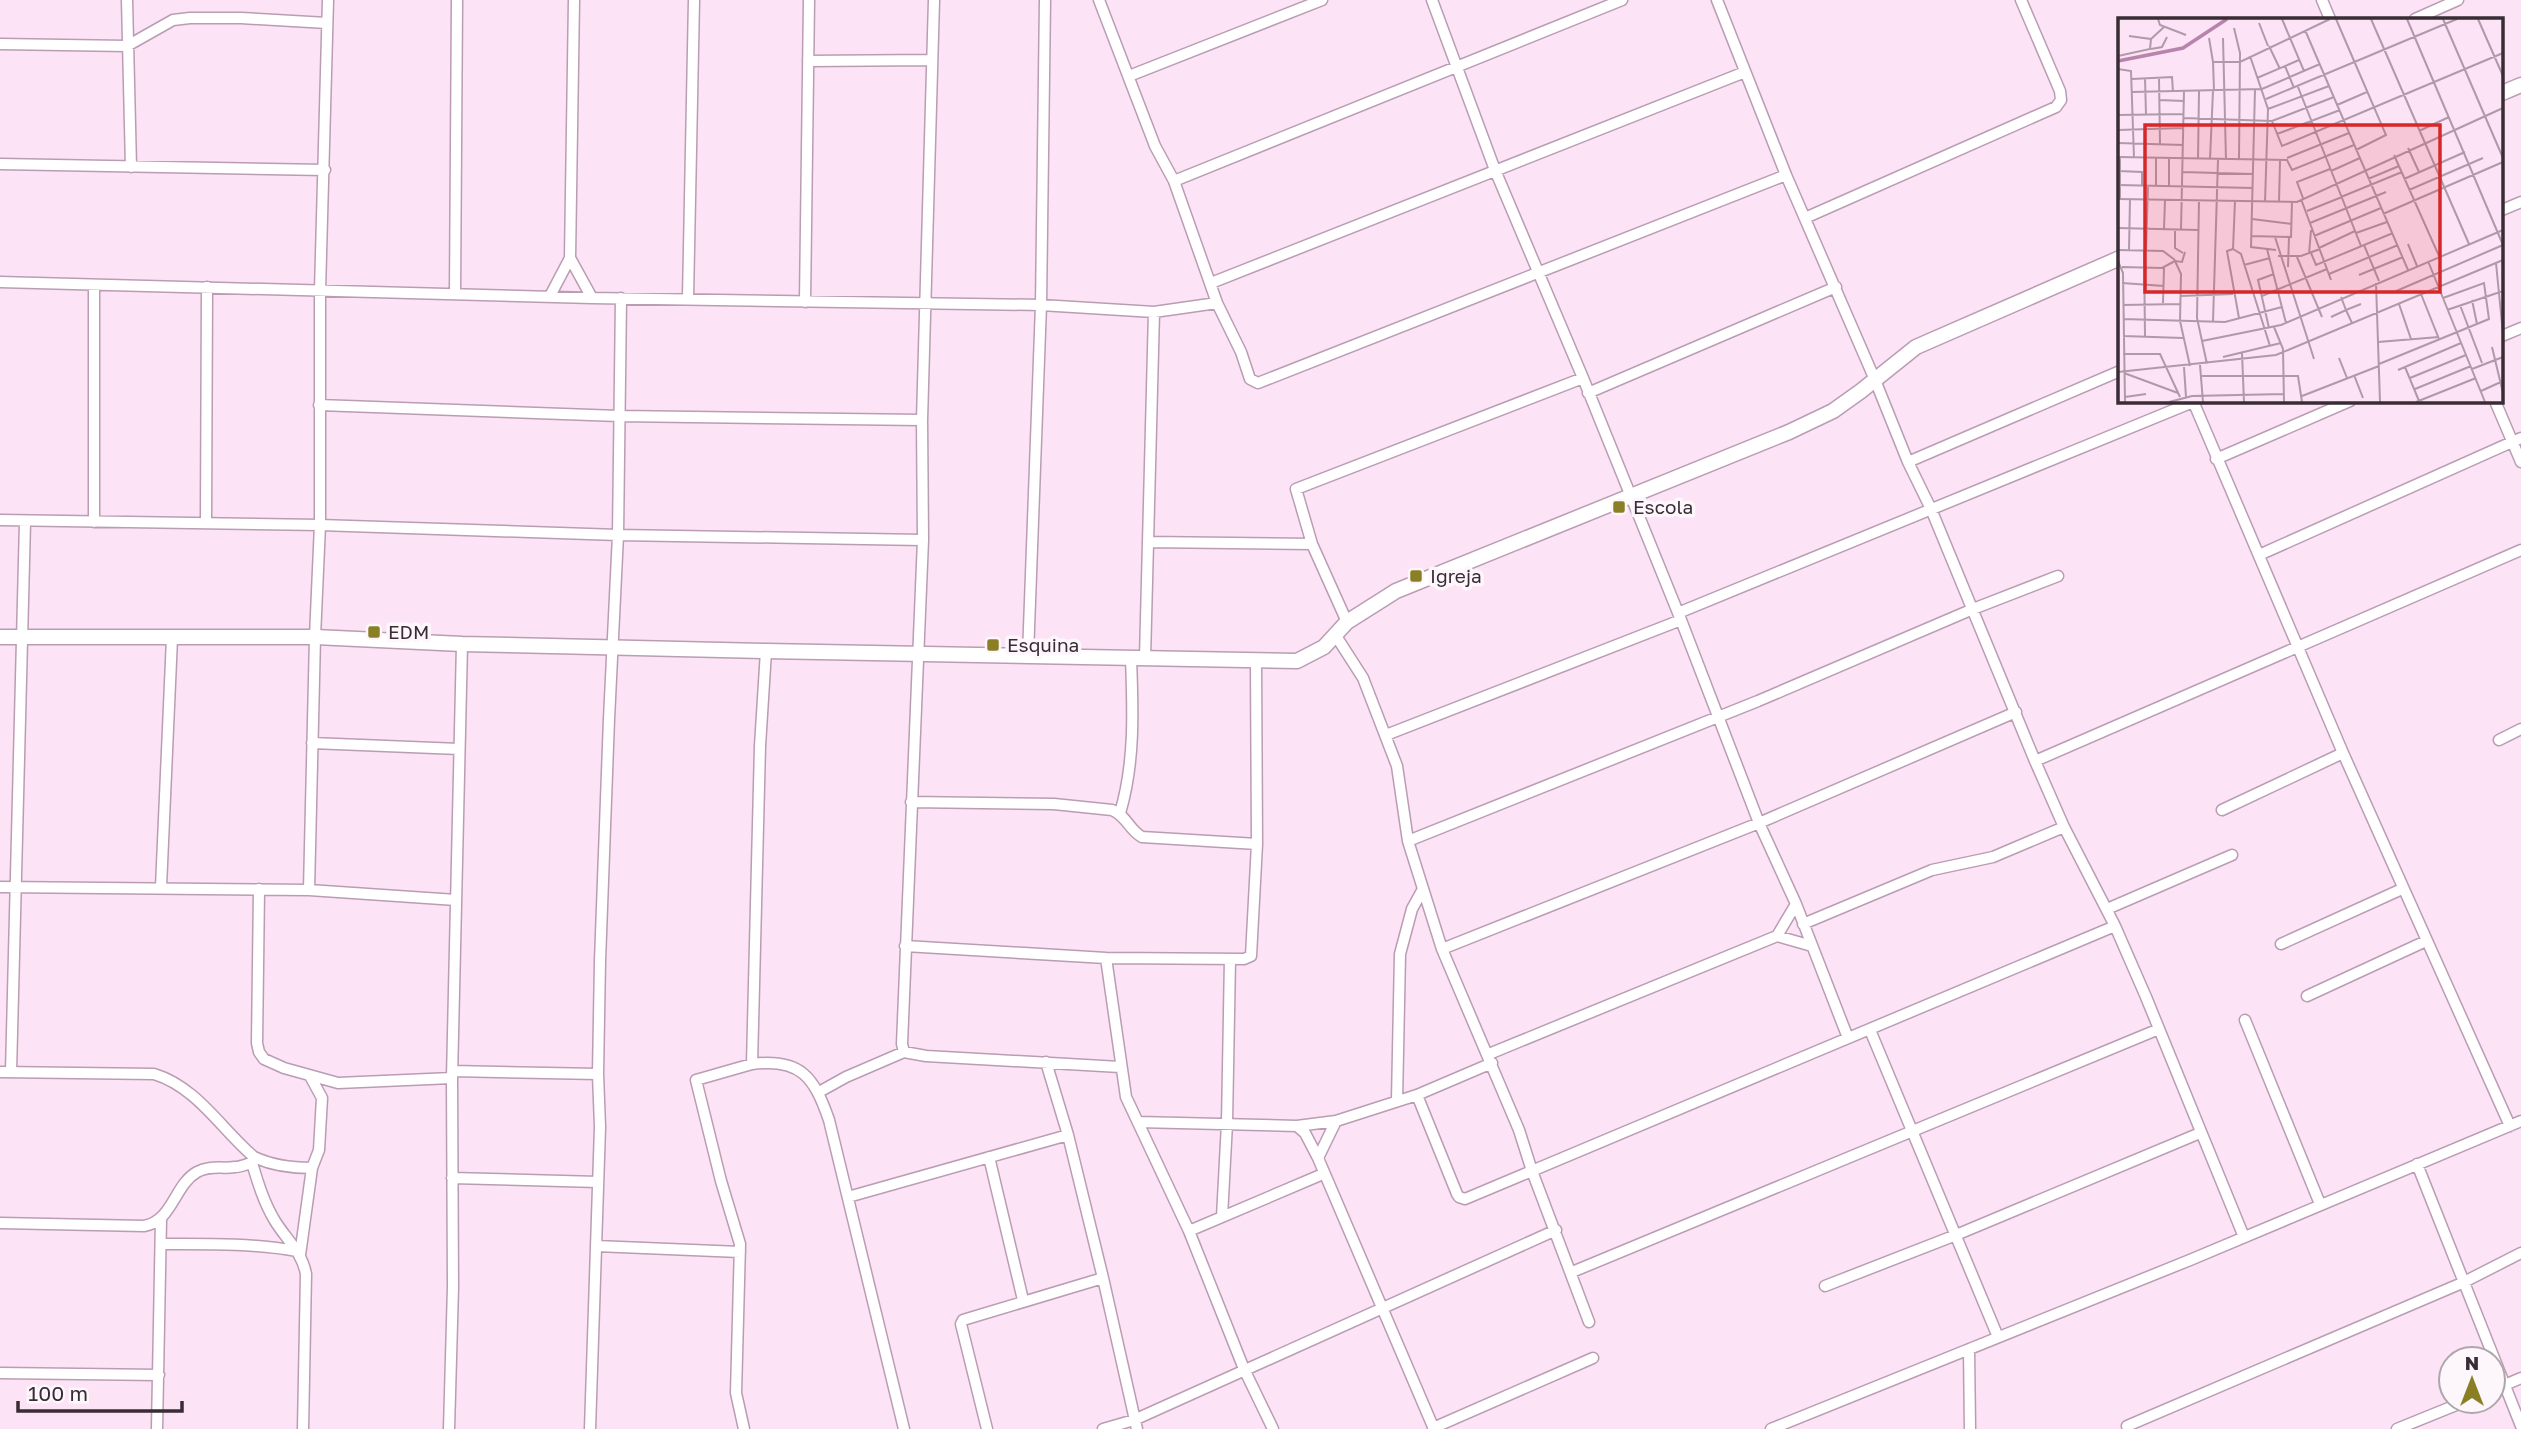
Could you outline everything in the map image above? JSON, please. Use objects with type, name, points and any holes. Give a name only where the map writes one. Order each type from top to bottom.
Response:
[{"type":"street","points":[[127,0],[131,167]]},
{"type":"street","points":[[309,890],[314,637],[320,525],[320,291],[328,0]]},
{"type":"street","points":[[455,294],[457,0]]},
{"type":"street","points":[[550,296],[570,258],[574,0]]},
{"type":"street","points":[[688,298],[694,0]]},
{"type":"street","points":[[805,302],[809,0]]},
{"type":"street","points":[[904,1052],[905,946],[923,540],[922,420],[934,0]]},
{"type":"street","points":[[1028,655],[1041,305],[1045,0]]},
{"type":"street","points":[[1099,0],[1155,146],[1174,181],[1216,303],[1241,352],[1250,379],[1258,383],[1786,175]]},
{"type":"street","points":[[1129,76],[1322,0]]},
{"type":"street","points":[[1432,0],[1495,170],[1583,378],[1759,823],[1796,904],[1848,1038]]},
{"type":"street","points":[[1174,181],[1622,0]]},
{"type":"street","points":[[1717,0],[1786,175],[1836,287],[1908,462],[1931,509],[2035,761],[2064,827],[2115,926],[2244,1237]]},
{"type":"street","points":[[1805,218],[2056,107],[2061,100],[2060,91],[2021,0]]},
{"type":"street","points":[[2322,0],[2330,18]]},
{"type":"street","points":[[2417,18],[2458,0]]},
{"type":"street","points":[[0,44],[127,46],[173,20],[190,18],[327,23]]},
{"type":"street","points":[[808,61],[932,60]]},
{"type":"street","points":[[1211,283],[1745,72]]},
{"type":"street","points":[[2504,92],[2521,85]]},
{"type":"street","points":[[0,164],[325,170]]},
{"type":"street","points":[[2504,209],[2521,202]]},
{"type":"street","points":[[570,258],[592,298]]},
{"type":"street","points":[[0,637],[314,637],[462,644],[1297,661],[1316,653],[1336,636],[1347,622],[1380,600],[1417,582],[1790,432],[1833,411],[1916,347],[2118,259]]},
{"type":"street","points":[[0,282],[592,298],[1041,305],[1154,312],[1216,303]]},
{"type":"street","points":[[94,285],[94,522]]},
{"type":"street","points":[[206,523],[207,287]]},
{"type":"street","points":[[1588,393],[1836,287]]},
{"type":"street","points":[[590,1429],[598,1182],[598,1074],[618,535],[621,298]]},
{"type":"street","points":[[1120,813],[1129,771],[1148,542],[1154,312]]},
{"type":"street","points":[[2504,335],[2521,327]]},
{"type":"street","points":[[1908,462],[2118,372]]},
{"type":"street","points":[[1347,622],[1312,544],[1296,489],[1583,378]]},
{"type":"street","points":[[1386,735],[1679,617],[1931,509],[2193,402],[2402,889],[2516,1123],[2244,1237],[1771,1429]]},
{"type":"street","points":[[2496,402],[2517,440],[2521,462]]},
{"type":"street","points":[[2216,459],[2338,403]]},
{"type":"street","points":[[319,405],[619,416],[922,420]]},
{"type":"street","points":[[2259,555],[2517,440]]},
{"type":"street","points":[[0,520],[923,540]]},
{"type":"street","points":[[25,522],[6,1072],[154,1074],[169,1078],[184,1088],[253,1160],[269,1210],[283,1234],[299,1253],[306,1274],[303,1429]]},
{"type":"street","points":[[1148,542],[1312,544]]},
{"type":"street","points":[[2035,761],[2521,550]]},
{"type":"street","points":[[1408,841],[2059,576]]},
{"type":"street","points":[[1336,636],[1363,678],[1386,735],[1397,766],[1408,841],[1442,948],[1519,1130],[1589,1322]]},
{"type":"street","points":[[161,887],[172,638]]},
{"type":"street","points":[[449,1429],[452,1075],[462,644]]},
{"type":"street","points":[[751,1064],[760,746],[766,651]]},
{"type":"street","points":[[905,946],[1106,957],[1230,959],[1248,958],[1252,955],[1257,844],[1256,662]]},
{"type":"street","points":[[1442,948],[1759,823],[2016,712]]},
{"type":"street","points":[[2499,740],[2521,729]]},
{"type":"street","points":[[312,743],[459,749]]},
{"type":"street","points":[[2222,810],[2343,753]]},
{"type":"street","points":[[911,802],[1054,804],[1112,810],[1120,813],[1135,833],[1142,837],[1257,844]]},
{"type":"street","points":[[1804,924],[1932,870],[1993,857],[2064,827]]},
{"type":"street","points":[[2107,909],[2232,855]]},
{"type":"street","points":[[0,887],[309,890],[456,901]]},
{"type":"street","points":[[259,889],[259,1052],[264,1059],[284,1068],[338,1083],[452,1075],[598,1074]]},
{"type":"street","points":[[1398,1101],[1400,954],[1412,909],[1423,889]]},
{"type":"street","points":[[2281,944],[2402,889]]},
{"type":"street","points":[[1138,1122],[1297,1126],[1336,1122],[1417,1095],[1490,1058],[1777,936],[1796,904]]},
{"type":"street","points":[[1417,1095],[1459,1197],[1465,1199],[2115,926]]},
{"type":"street","points":[[1777,936],[1812,946]]},
{"type":"street","points":[[2306,996],[2426,941]]},
{"type":"street","points":[[1106,957],[1126,1097],[1189,1231],[1244,1370],[1273,1429]]},
{"type":"street","points":[[1222,1217],[1230,959]]},
{"type":"street","points":[[2245,1020],[2320,1204]]},
{"type":"street","points":[[1572,1272],[2159,1029]]},
{"type":"street","points":[[1870,1030],[1998,1337]]},
{"type":"street","points":[[819,1092],[904,1052],[926,1056],[1120,1067]]},
{"type":"street","points":[[1046,1062],[1068,1135],[1135,1425]]},
{"type":"street","points":[[744,1429],[736,1383],[740,1244],[696,1080],[751,1064],[784,1063],[799,1069],[810,1078],[819,1092],[829,1120],[904,1429]]},
{"type":"street","points":[[299,1253],[312,1168],[319,1150],[322,1098],[310,1076]]},
{"type":"street","points":[[322,1098],[338,1083]]},
{"type":"street","points":[[1318,1158],[1336,1122]]},
{"type":"street","points":[[1297,1126],[1305,1133],[1318,1158],[1434,1429],[1593,1358]]},
{"type":"street","points":[[1825,1286],[1956,1235],[2200,1133]]},
{"type":"street","points":[[848,1197],[1068,1135]]},
{"type":"street","points":[[989,1157],[1023,1300]]},
{"type":"street","points":[[0,1223],[144,1226],[161,1219],[193,1174],[214,1167],[236,1167],[253,1160],[312,1168]]},
{"type":"street","points":[[2417,1164],[2488,1345]]},
{"type":"street","points":[[236,1167],[258,1182]]},
{"type":"street","points":[[1189,1231],[1324,1174]]},
{"type":"street","points":[[452,1178],[598,1182]]},
{"type":"street","points":[[157,1429],[161,1219]]},
{"type":"street","points":[[1103,1429],[1135,1425],[1244,1370],[1556,1230]]},
{"type":"street","points":[[161,1244],[233,1245],[299,1253]]},
{"type":"street","points":[[596,1246],[740,1252]]},
{"type":"street","points":[[2127,1426],[2462,1283],[2521,1253]]},
{"type":"street","points":[[987,1429],[961,1324],[970,1316],[1103,1278]]},
{"type":"street","points":[[1969,1349],[1970,1429]]},
{"type":"street","points":[[0,1373],[159,1375]]},
{"type":"street","points":[[2507,1392],[2521,1426]]},
{"type":"street","points":[[2397,1429],[2437,1413]]},
{"type":"place","name":"Escola","points":[[1619,507]]},
{"type":"place","name":"Igreja","points":[[1416,576]]},
{"type":"place","name":"EDM","points":[[374,632]]},
{"type":"place","name":"Esquina","points":[[993,645]]}]
